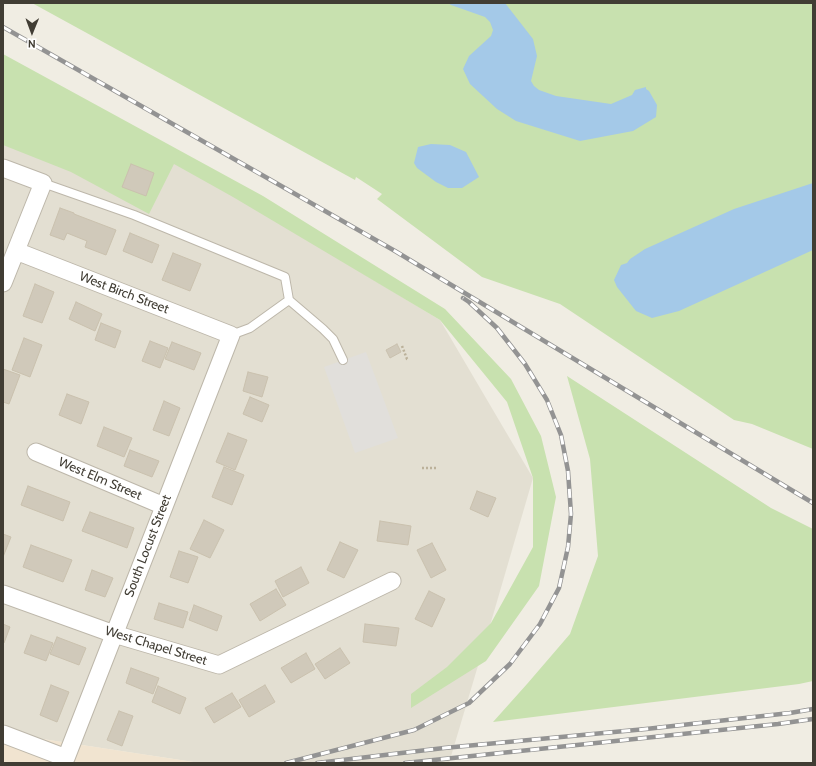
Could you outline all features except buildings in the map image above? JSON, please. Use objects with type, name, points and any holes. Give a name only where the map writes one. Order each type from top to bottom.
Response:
[{"type":"street","points":[[3,168],[42,183],[3,283]]},
{"type":"street","name":"West Birch Street","points":[[16,251],[231,335]]},
{"type":"street","name":"South Locust Street","points":[[3,734],[66,758],[231,335]]},
{"type":"street","name":"West Elm Street","points":[[36,452],[164,506]]},
{"type":"street","name":"West Chapel Street","points":[[3,594],[114,634],[219,665],[392,581]]},
{"type":"lane","points":[[42,183],[134,215],[285,277],[289,300],[334,339],[343,360]]},
{"type":"lane","points":[[231,335],[250,328],[289,300]]},
{"type":"path","points":[[402,346],[407,360],[409,359]]},
{"type":"path","points":[[422,468],[438,468]]},
{"type":"shaded area","points":[[3,56],[440,320],[533,478],[449,763],[200,763],[3,733]]},
{"type":"shaded area","points":[[366,352],[398,438],[355,453],[324,367]]},
{"type":"shaded area","points":[[3,733],[200,763],[3,763]]},
{"type":"green space","points":[[32,3],[813,3],[813,449],[752,424],[734,420],[560,304],[482,277],[377,199],[382,194],[356,177],[355,180]]},
{"type":"green space","points":[[3,54],[263,196],[445,309],[511,379],[541,436],[556,497],[539,586],[486,661],[411,708],[411,694],[447,667],[491,623],[533,547],[533,478],[507,402],[440,320],[233,197],[174,164],[149,214],[71,172],[3,145]]},
{"type":"green space","points":[[567,376],[771,508],[813,529],[813,681],[493,722],[570,634],[598,556],[590,459]]},
{"type":"water","points":[[448,3],[505,3],[533,39],[537,56],[531,81],[539,90],[556,96],[611,104],[632,95],[635,90],[646,87],[657,105],[656,117],[633,131],[580,141],[516,121],[497,109],[470,84],[463,69],[469,56],[491,36],[493,30],[490,22],[485,17]]},
{"type":"water","points":[[431,144],[450,145],[466,152],[479,177],[462,188],[448,188],[436,182],[417,168],[414,163],[418,147]]},
{"type":"water","points":[[813,183],[813,250],[679,311],[652,318],[636,311],[617,287],[614,280],[621,265],[627,263],[630,259],[645,249],[734,209]]},
{"type":"railway","points":[[3,27],[395,251],[813,503]]},
{"type":"railway","points":[[286,763],[414,730],[469,703],[510,664],[540,624],[559,588],[568,547],[571,514],[568,471],[561,435],[547,400],[525,364],[497,328],[463,298]]},
{"type":"railway","points":[[317,763],[444,748],[646,729],[790,713],[813,709]]},
{"type":"railway","points":[[405,763],[778,724],[813,719]]}]
